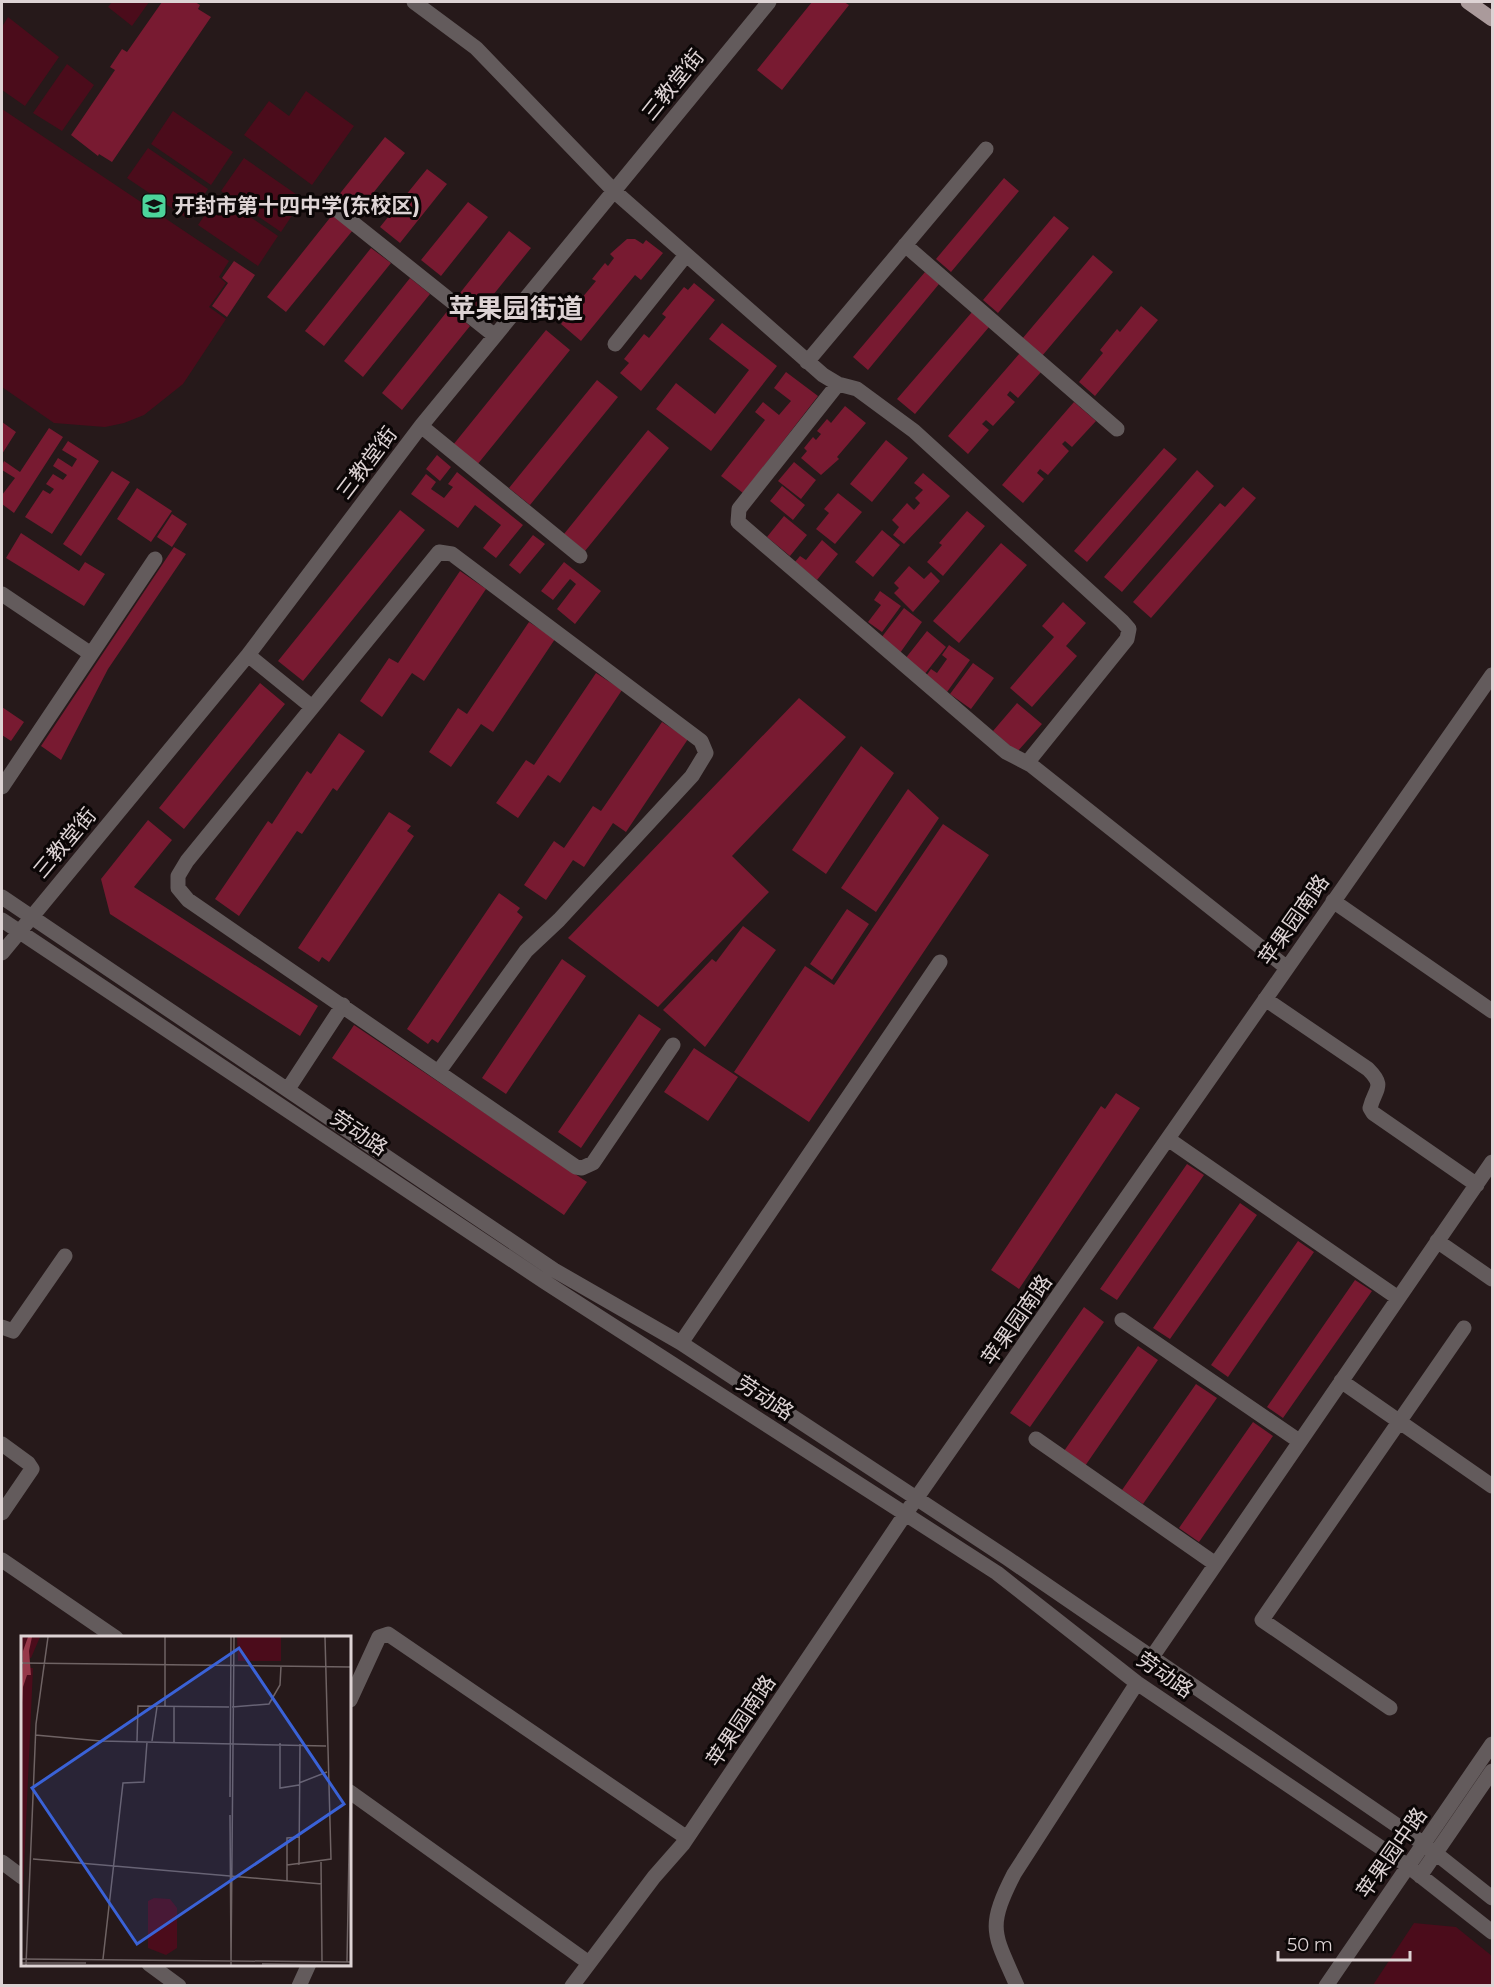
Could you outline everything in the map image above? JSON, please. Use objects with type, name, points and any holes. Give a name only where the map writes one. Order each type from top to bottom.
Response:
[{"type":"main road","points":[[1468,2],[1492,19]]},
{"type":"street","points":[[414,2],[476,48],[614,191],[807,362],[838,384],[857,389],[914,431],[1129,629],[1127,639],[1031,758],[1032,765]]},
{"type":"street","name":"三教堂街","points":[[2,953],[248,655],[421,426],[769,2]]},
{"type":"street","points":[[807,362],[986,149]]},
{"type":"street","points":[[332,206],[495,336]]},
{"type":"street","points":[[905,245],[1117,429]]},
{"type":"street","points":[[615,344],[687,255]]},
{"type":"street","points":[[838,384],[739,509],[738,522],[1006,752],[1032,765],[1287,968]]},
{"type":"street","points":[[421,426],[580,556]]},
{"type":"street","points":[[439,1071],[526,951],[559,920],[692,776],[706,753],[702,741],[452,554],[439,552],[187,861],[178,876],[178,888],[188,900],[576,1167],[582,1168],[593,1163],[673,1045]]},
{"type":"street","points":[[2,787],[155,559]]},
{"type":"street","points":[[2,594],[91,654]]},
{"type":"street","points":[[248,655],[312,707]]},
{"type":"street","name":"苹果园南路","points":[[572,1986],[687,1838],[906,1513],[1333,901],[1490,686]]},
{"type":"street","name":"劳动路","points":[[2,897],[554,1270],[681,1343],[917,1498],[1430,1849],[1492,1898]]},
{"type":"street","points":[[1333,901],[1492,1011]]},
{"type":"street","name":"劳动路","points":[[2,920],[545,1282],[997,1573],[1137,1683],[1414,1871],[1492,1932]]},
{"type":"street","points":[[681,1343],[940,962]]},
{"type":"street","points":[[1265,999],[1368,1069],[1378,1078],[1379,1088],[1370,1108],[1373,1113],[1477,1185]]},
{"type":"street","points":[[288,1089],[343,1005]]},
{"type":"street","points":[[1168,1140],[1398,1298]]},
{"type":"street","points":[[1152,1657],[1214,1563],[1492,1162]]},
{"type":"street","points":[[1437,1241],[1492,1279]]},
{"type":"street","points":[[2,1327],[13,1331],[65,1256]]},
{"type":"street","points":[[1122,1320],[1299,1441]]},
{"type":"street","points":[[1390,1708],[1262,1620],[1464,1328]]},
{"type":"street","points":[[1341,1382],[1492,1486]]},
{"type":"street","points":[[1036,1439],[1214,1563]]},
{"type":"street","points":[[2,1444],[28,1462],[32,1469],[2,1513]]},
{"type":"street","points":[[2,1560],[113,1636]]},
{"type":"street","points":[[351,1698],[379,1637],[388,1634],[687,1838]]},
{"type":"street","points":[[1017,1986],[995,1935],[996,1918],[1003,1896],[1014,1874],[1137,1683]]},
{"type":"street","name":"苹果园中路","points":[[1430,1849],[1492,1744]]},
{"type":"street","name":"苹果园中路","points":[[1326,1986],[1492,1771]]},
{"type":"street","points":[[351,1793],[589,1962]]},
{"type":"street","points":[[2,1862],[21,1876]]},
{"type":"street","points":[[150,1966],[179,1986]]},
{"type":"street","points":[[299,1986],[309,1966]]},
{"type":"shaded area","points":[[112,2],[149,2],[132,26],[108,7]]},
{"type":"shaded area","points":[[8,17],[59,57],[25,106],[2,90],[2,27]]},
{"type":"shaded area","points":[[67,64],[94,85],[62,131],[33,113]]},
{"type":"shaded area","points":[[306,91],[354,126],[312,185],[244,135],[269,101],[289,116]]},
{"type":"shaded area","points":[[2,109],[229,261],[219,277],[226,283],[209,307],[226,319],[183,384],[144,415],[105,427],[54,423],[2,387]]},
{"type":"shaded area","points":[[173,111],[233,152],[211,185],[151,144]]},
{"type":"shaded area","points":[[148,148],[208,189],[188,219],[127,178]]},
{"type":"shaded area","points":[[244,158],[303,199],[281,232],[221,191]]},
{"type":"shaded area","points":[[218,195],[278,236],[258,266],[198,225]]},
{"type":"shaded area","points":[[1414,1923],[1456,1927],[1492,1956],[1492,1985],[1373,1985]]},
{"type":"building","points":[[162,2],[195,2],[200,5],[198,9],[211,17],[112,162],[99,154],[98,156],[71,135],[115,70],[110,67],[122,49],[127,52]]},
{"type":"building","points":[[812,2],[844,2],[849,5],[782,90],[757,70]]},
{"type":"building","points":[[385,137],[405,153],[358,212],[338,196]]},
{"type":"building","points":[[427,169],[447,184],[400,243],[380,227]]},
{"type":"building","points":[[1004,178],[1019,191],[951,272],[936,259]]},
{"type":"building","points":[[468,202],[488,217],[441,276],[421,260]]},
{"type":"building","points":[[333,214],[353,230],[286,312],[267,297]]},
{"type":"building","points":[[1054,216],[1069,228],[998,313],[983,300]]},
{"type":"building","points":[[509,231],[531,248],[481,310],[460,293]]},
{"type":"building","points":[[627,239],[635,239],[643,244],[646,240],[663,253],[641,280],[635,275],[581,341],[561,324],[568,315],[565,313],[578,296],[581,299],[596,281],[592,279],[605,263],[608,266],[614,258],[610,254]]},
{"type":"building","points":[[371,248],[391,263],[324,346],[305,331]]},
{"type":"building","points":[[1093,255],[1113,272],[1042,356],[1022,339]]},
{"type":"building","points":[[234,261],[255,275],[227,317],[212,306],[228,283],[222,278]]},
{"type":"building","points":[[925,272],[939,284],[868,370],[853,357]]},
{"type":"building","points":[[410,278],[430,294],[363,377],[344,361]]},
{"type":"building","points":[[694,283],[715,300],[641,391],[620,373],[629,363],[624,359],[644,334],[649,338],[666,317],[662,314],[684,287],[688,290]]},
{"type":"building","points":[[1141,306],[1158,320],[1095,396],[1079,382],[1103,353],[1100,350],[1117,329],[1120,332]]},
{"type":"building","points":[[449,309],[470,326],[402,410],[382,393]]},
{"type":"building","points":[[972,312],[989,327],[915,414],[897,399]]},
{"type":"building","points":[[722,323],[777,366],[711,451],[656,409],[676,383],[715,414],[749,370],[709,339]]},
{"type":"building","points":[[546,330],[570,350],[477,465],[453,445]]},
{"type":"building","points":[[1020,353],[1041,372],[1018,398],[1010,391],[1007,395],[1015,402],[993,426],[986,420],[982,424],[989,430],[968,454],[948,436]]},
{"type":"building","points":[[786,372],[818,396],[743,493],[721,476],[765,420],[755,412],[763,402],[779,415],[791,401],[774,388]]},
{"type":"building","points":[[597,380],[618,397],[530,505],[509,488]]},
{"type":"building","points":[[1074,402],[1096,421],[1072,447],[1065,441],[1062,444],[1069,451],[1048,475],[1040,469],[1037,473],[1044,479],[1023,503],[1002,485]]},
{"type":"building","points":[[845,406],[866,423],[837,457],[839,459],[821,475],[801,458],[807,451],[804,448],[813,437],[816,440],[821,434],[817,431],[827,419],[831,423]]},
{"type":"building","points":[[2,422],[16,432],[2,454]]},
{"type":"building","points":[[49,428],[63,437],[14,513],[2,504],[2,495],[15,478],[2,470],[4,461],[20,472]]},
{"type":"building","points":[[648,430],[669,448],[585,551],[564,534]]},
{"type":"building","points":[[886,440],[908,458],[872,502],[850,484]]},
{"type":"building","points":[[68,441],[99,461],[52,534],[25,517],[43,490],[50,494],[54,489],[46,484],[53,474],[63,480],[67,475],[53,466],[58,458],[72,467],[77,459],[62,450]]},
{"type":"building","points":[[1164,448],[1177,459],[1087,562],[1074,551]]},
{"type":"building","points":[[437,455],[451,467],[440,481],[426,469]]},
{"type":"building","points":[[794,462],[816,480],[801,499],[778,481]]},
{"type":"building","points":[[1197,470],[1214,486],[1122,592],[1104,577]]},
{"type":"building","points":[[112,471],[130,482],[81,556],[63,544]]},
{"type":"building","points":[[457,472],[523,525],[496,558],[483,548],[501,525],[475,505],[458,528],[411,494],[426,474],[436,482],[431,489],[444,498],[453,487],[448,484]]},
{"type":"building","points":[[923,473],[950,496],[904,544],[893,535],[899,527],[892,520],[907,503],[914,510],[920,503],[915,498],[923,490],[914,483]]},
{"type":"building","points":[[782,486],[805,505],[793,520],[770,501]]},
{"type":"building","points":[[1243,487],[1256,498],[1151,618],[1133,602],[1220,503],[1225,507]]},
{"type":"building","points":[[137,488],[172,511],[151,542],[117,519]]},
{"type":"building","points":[[838,493],[862,512],[835,544],[816,529],[829,513],[824,509]]},
{"type":"building","points":[[400,510],[425,530],[303,681],[278,661]]},
{"type":"building","points":[[967,511],[985,526],[943,576],[927,562],[942,545],[939,543]]},
{"type":"building","points":[[172,514],[187,524],[172,547],[157,537]]},
{"type":"building","points":[[784,516],[807,535],[790,556],[767,537]]},
{"type":"building","points":[[882,530],[900,545],[873,577],[855,562]]},
{"type":"building","points":[[21,533],[79,571],[85,562],[105,574],[84,606],[6,558]]},
{"type":"building","points":[[533,535],[545,544],[520,574],[509,565]]},
{"type":"building","points":[[822,540],[838,554],[817,580],[795,562],[800,556],[806,560]]},
{"type":"building","points":[[1001,543],[1027,565],[959,643],[933,621]]},
{"type":"building","points":[[174,547],[186,554],[108,669],[61,760],[41,746]]},
{"type":"building","points":[[564,562],[601,591],[575,624],[557,609],[576,584],[570,579],[553,600],[541,591]]},
{"type":"building","points":[[909,566],[924,579],[931,572],[940,581],[913,612],[894,593],[899,588],[894,583]]},
{"type":"building","points":[[460,571],[486,589],[424,681],[412,673],[382,717],[360,701],[389,658],[398,663]]},
{"type":"building","points":[[880,591],[901,606],[882,632],[868,622],[881,605],[874,600]]},
{"type":"building","points":[[1063,602],[1086,623],[1066,646],[1077,656],[1032,707],[1010,688],[1054,637],[1042,626]]},
{"type":"building","points":[[904,608],[922,622],[900,653],[881,638]]},
{"type":"building","points":[[529,622],[555,639],[493,732],[481,724],[451,767],[429,752],[458,708],[467,714]]},
{"type":"building","points":[[927,631],[946,647],[924,675],[905,659]]},
{"type":"building","points":[[949,645],[970,660],[947,692],[926,676],[931,669],[937,673],[947,659],[942,655]]},
{"type":"building","points":[[973,663],[994,678],[971,709],[950,694]]},
{"type":"building","points":[[596,673],[622,690],[560,783],[548,775],[518,818],[496,803],[526,760],[534,765]]},
{"type":"building","points":[[260,683],[285,704],[184,829],[159,808]]},
{"type":"building","points":[[799,698],[846,737],[732,856],[769,892],[658,1007],[568,938]]},
{"type":"building","points":[[1017,703],[1042,724],[1017,752],[993,731]]},
{"type":"building","points":[[2,707],[24,722],[11,741],[2,735]]},
{"type":"building","points":[[662,722],[688,739],[626,832],[613,823],[584,867],[573,860],[546,900],[524,885],[554,841],[564,848],[593,806],[601,811]]},
{"type":"building","points":[[339,733],[365,751],[337,791],[333,788],[302,834],[297,831],[239,916],[215,899],[268,821],[272,824],[307,771],[311,774]]},
{"type":"building","points":[[861,746],[894,773],[826,874],[792,850]]},
{"type":"building","points":[[908,789],[939,818],[876,912],[841,888]]},
{"type":"building","points":[[389,812],[411,826],[407,831],[414,836],[329,962],[322,957],[319,962],[298,948]]},
{"type":"building","points":[[148,820],[172,840],[134,887],[318,1006],[300,1036],[110,914],[101,879]]},
{"type":"building","points":[[943,824],[989,855],[809,1122],[734,1072],[805,966],[834,985]]},
{"type":"building","points":[[499,893],[520,908],[517,912],[523,917],[438,1043],[432,1039],[428,1044],[407,1029]]},
{"type":"building","points":[[847,909],[869,924],[832,980],[810,964]]},
{"type":"building","points":[[743,926],[776,950],[705,1047],[663,1010],[712,959],[716,962]]},
{"type":"building","points":[[562,959],[586,976],[506,1094],[482,1078]]},
{"type":"building","points":[[639,1014],[661,1029],[581,1148],[558,1132]]},
{"type":"building","points":[[354,1025],[587,1182],[564,1215],[332,1058]]},
{"type":"building","points":[[694,1048],[738,1077],[708,1121],[664,1092]]},
{"type":"building","points":[[1116,1093],[1140,1108],[1019,1289],[991,1270],[1101,1106],[1105,1109]]},
{"type":"building","points":[[1187,1164],[1204,1175],[1117,1300],[1100,1289]]},
{"type":"building","points":[[1240,1203],[1257,1215],[1170,1339],[1153,1328]]},
{"type":"building","points":[[1298,1241],[1314,1252],[1228,1377],[1211,1365]]},
{"type":"building","points":[[1355,1280],[1372,1291],[1283,1418],[1267,1407]]},
{"type":"building","points":[[1084,1307],[1104,1322],[1030,1427],[1010,1413]]},
{"type":"building","points":[[1138,1346],[1158,1360],[1085,1466],[1064,1451]]},
{"type":"building","points":[[1196,1384],[1217,1398],[1143,1504],[1122,1490]]},
{"type":"building","points":[[1253,1422],[1273,1436],[1199,1542],[1179,1528]]},
{"type":"place","name":"开封市第十四中学(东校区)","points":[[154,206]]},
{"type":"district","name":"苹果园街道","points":[[516,309]]}]
